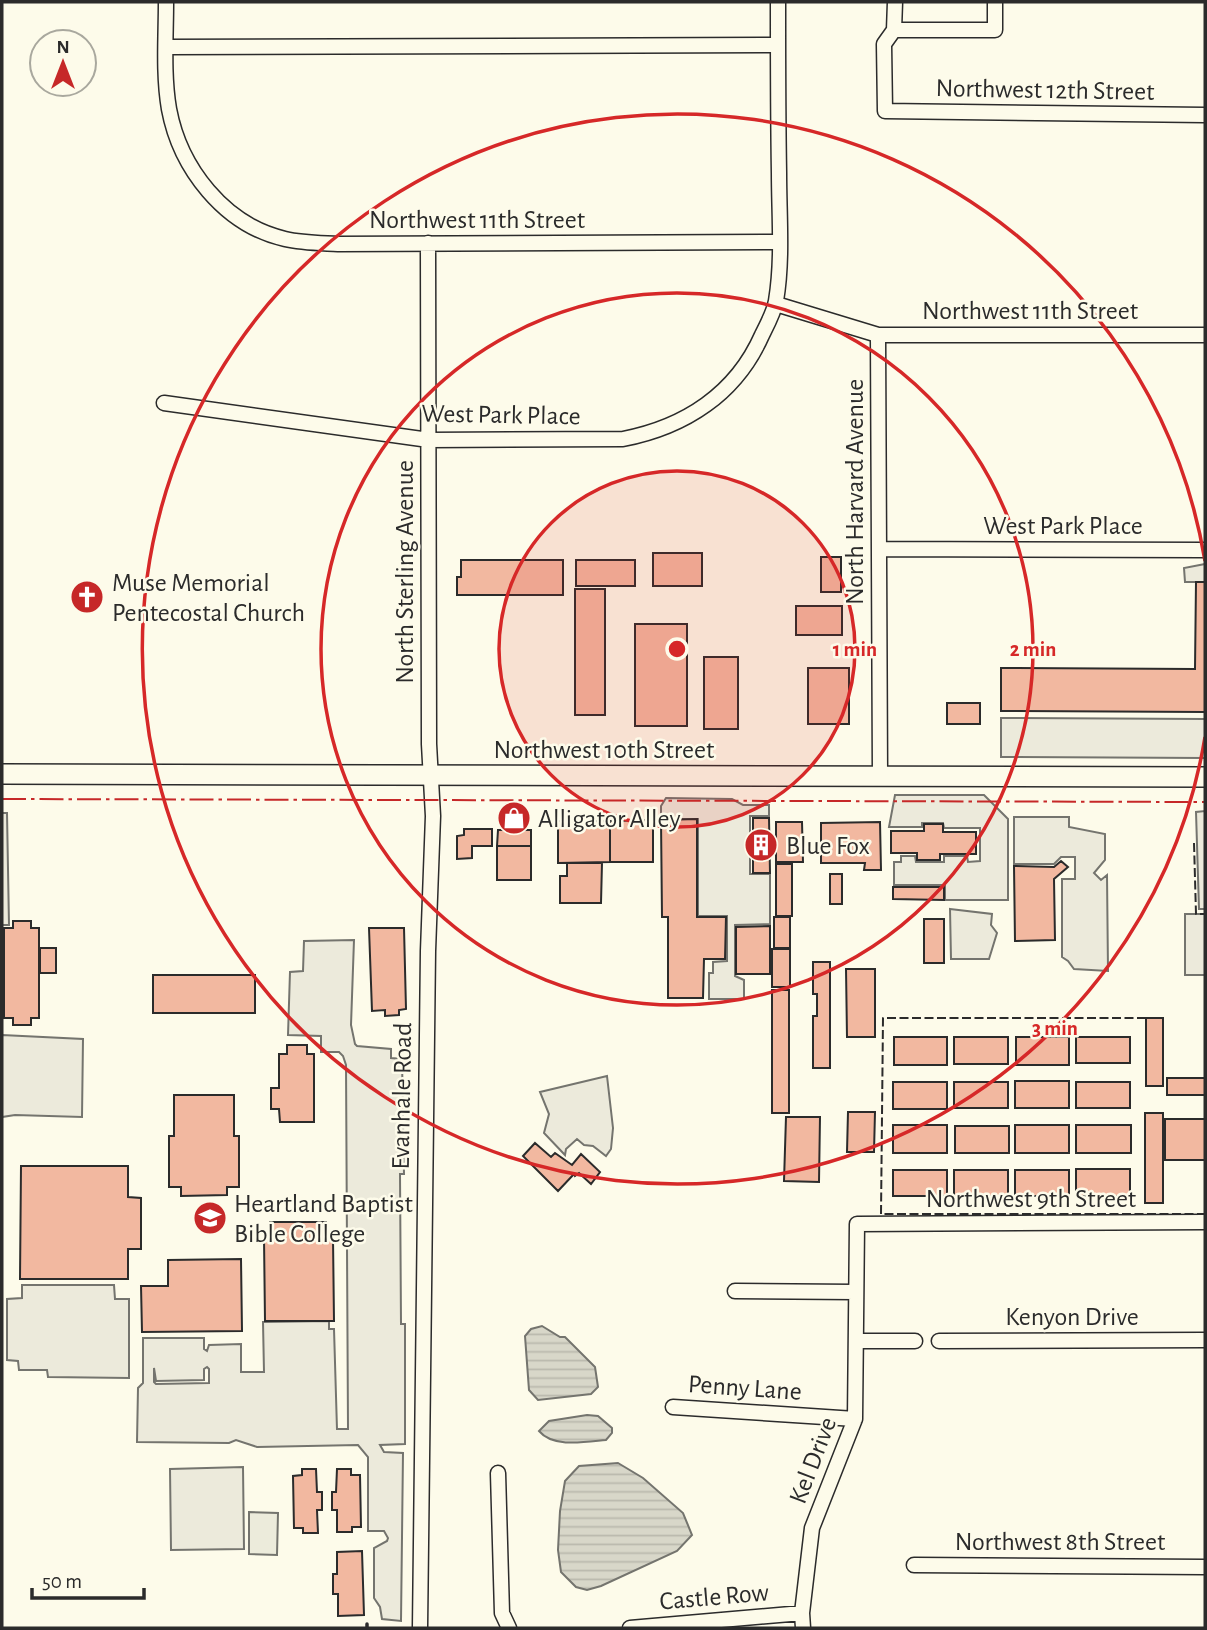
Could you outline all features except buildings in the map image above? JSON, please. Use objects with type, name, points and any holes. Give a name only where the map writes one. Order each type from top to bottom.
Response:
[{"type":"main road","name":"Northwest 10th Street","points":[[2,774],[1205,777]]},
{"type":"street","points":[[166,2],[166,47],[778,44]]},
{"type":"street","points":[[776,303],[779,243],[778,2]]},
{"type":"street","points":[[895,2],[894,30],[995,30],[995,2]]},
{"type":"street","name":"Northwest 12th Street","points":[[894,30],[884,44],[885,111],[1205,115]]},
{"type":"street","name":"Northwest 11th Street","points":[[166,47],[166,84],[174,130],[181,150],[198,177],[221,204],[257,229],[282,238],[308,243],[338,244],[779,243]]},
{"type":"street","name":"North Sterling Avenue","points":[[428,243],[431,775]]},
{"type":"street","name":"Northwest 11th Street","points":[[776,303],[877,335],[1205,335]]},
{"type":"street","name":"West Park Place","points":[[164,403],[429,440],[597,440],[635,437],[669,426],[726,390],[755,351],[776,303]]},
{"type":"street","name":"North Harvard Avenue","points":[[877,335],[880,776]]},
{"type":"street","name":"West Park Place","points":[[878,549],[1205,550]]},
{"type":"street","name":"Evanhale Road","points":[[420,1628],[427,1004],[433,816],[431,775]]},
{"type":"street","name":"Northwest 9th Street","points":[[858,1224],[1205,1222]]},
{"type":"street","name":"Kel Drive","points":[[803,1628],[802,1613],[812,1528],[855,1419],[858,1224]]},
{"type":"street","points":[[735,1291],[855,1292]]},
{"type":"street","name":"Kenyon Drive","points":[[939,1341],[1205,1340]]},
{"type":"street","points":[[857,1341],[915,1341]]},
{"type":"street","name":"Penny Lane","points":[[673,1407],[855,1419]]},
{"type":"street","points":[[498,1473],[502,1613],[509,1628]]},
{"type":"street","name":"Northwest 8th Street","points":[[914,1565],[1205,1567]]},
{"type":"street","name":"Castle Row","points":[[630,1628],[802,1613]]},
{"type":"shaded area","points":[[1205,564],[1205,582],[1185,582],[1184,568]]},
{"type":"shaded area","points":[[1001,718],[1205,719],[1205,758],[1001,757]]},
{"type":"shaded area","points":[[895,795],[984,795],[1008,819],[1008,900],[945,900],[945,885],[894,885],[894,862],[901,862],[901,856],[915,856],[916,862],[944,862],[944,856],[967,856],[968,862],[980,861],[980,828],[944,828],[943,823],[922,823],[922,827],[889,827]]},
{"type":"shaded area","points":[[666,798],[732,799],[743,805],[769,805],[769,816],[750,816],[750,874],[770,874],[770,924],[735,925],[735,976],[744,980],[744,999],[709,999],[709,973],[713,973],[713,962],[727,961],[727,916],[698,916],[698,819],[661,819],[661,806]]},
{"type":"shaded area","points":[[1205,811],[1205,909],[1199,909],[1196,812]]},
{"type":"shaded area","points":[[2,813],[7,813],[9,925],[2,925]]},
{"type":"shaded area","points":[[1014,817],[1069,817],[1069,827],[1105,834],[1105,860],[1094,873],[1101,880],[1107,875],[1108,971],[1074,969],[1062,957],[1062,879],[1075,879],[1075,857],[1061,857],[1054,864],[1014,864]]},
{"type":"shaded area","points":[[950,909],[992,914],[991,925],[997,933],[989,959],[951,959]]},
{"type":"shaded area","points":[[1185,914],[1205,914],[1205,975],[1185,975]]},
{"type":"shaded area","points":[[354,940],[351,1025],[355,1044],[391,1049],[391,1058],[402,1059],[404,1174],[400,1174],[401,1324],[405,1324],[405,1444],[380,1445],[384,1452],[403,1453],[401,1621],[382,1619],[380,1607],[374,1598],[374,1548],[388,1538],[384,1531],[368,1531],[368,1457],[358,1445],[257,1447],[236,1440],[229,1443],[137,1442],[138,1388],[143,1383],[143,1338],[204,1338],[204,1349],[207,1351],[209,1345],[241,1344],[241,1372],[264,1372],[263,1322],[329,1321],[329,1329],[334,1329],[337,1429],[348,1429],[346,1065],[339,1052],[321,1052],[321,1036],[288,1035],[290,972],[303,971],[304,941]],"holes":[[[154,1368],[156,1381],[204,1380],[204,1369],[209,1369],[209,1383],[154,1382]]]},
{"type":"shaded area","points":[[2,1035],[83,1039],[82,1117],[2,1117]]},
{"type":"shaded area","points":[[607,1076],[613,1128],[611,1149],[606,1156],[577,1139],[566,1149],[565,1155],[544,1133],[549,1114],[540,1092]]},
{"type":"shaded area","points":[[22,1285],[114,1285],[115,1299],[129,1299],[129,1378],[48,1377],[47,1370],[19,1370],[18,1361],[7,1360],[7,1299],[22,1298]]},
{"type":"shaded area","points":[[542,1326],[560,1337],[565,1337],[595,1367],[598,1387],[591,1394],[538,1400],[529,1390],[525,1336],[531,1329]]},
{"type":"shaded area","points":[[587,1415],[598,1416],[612,1428],[612,1433],[606,1440],[561,1442],[552,1440],[539,1431],[549,1421]]},
{"type":"shaded area","points":[[618,1463],[643,1478],[683,1513],[692,1535],[677,1551],[601,1586],[587,1590],[576,1587],[561,1572],[558,1550],[565,1481],[579,1466]]},
{"type":"shaded area","points":[[243,1467],[244,1549],[171,1550],[170,1469]]},
{"type":"shaded area","points":[[249,1512],[278,1513],[277,1555],[249,1554]]},
{"type":"fence","points":[[1194,843],[1196,914],[1205,914]]},
{"type":"fence","points":[[1146,1018],[883,1018],[881,1214],[1205,1214]]},
{"type":"power","points":[[2,799],[1205,802]]},
{"type":"place","name":"Muse Memorial Pentecostal Church","points":[[87,597]]},
{"type":"place","name":"Alligator Alley","points":[[514,818]]},
{"type":"place","name":"Blue Fox","points":[[761,845]]},
{"type":"place","name":"Heartland Baptist Bible College","points":[[210,1218]]}]
